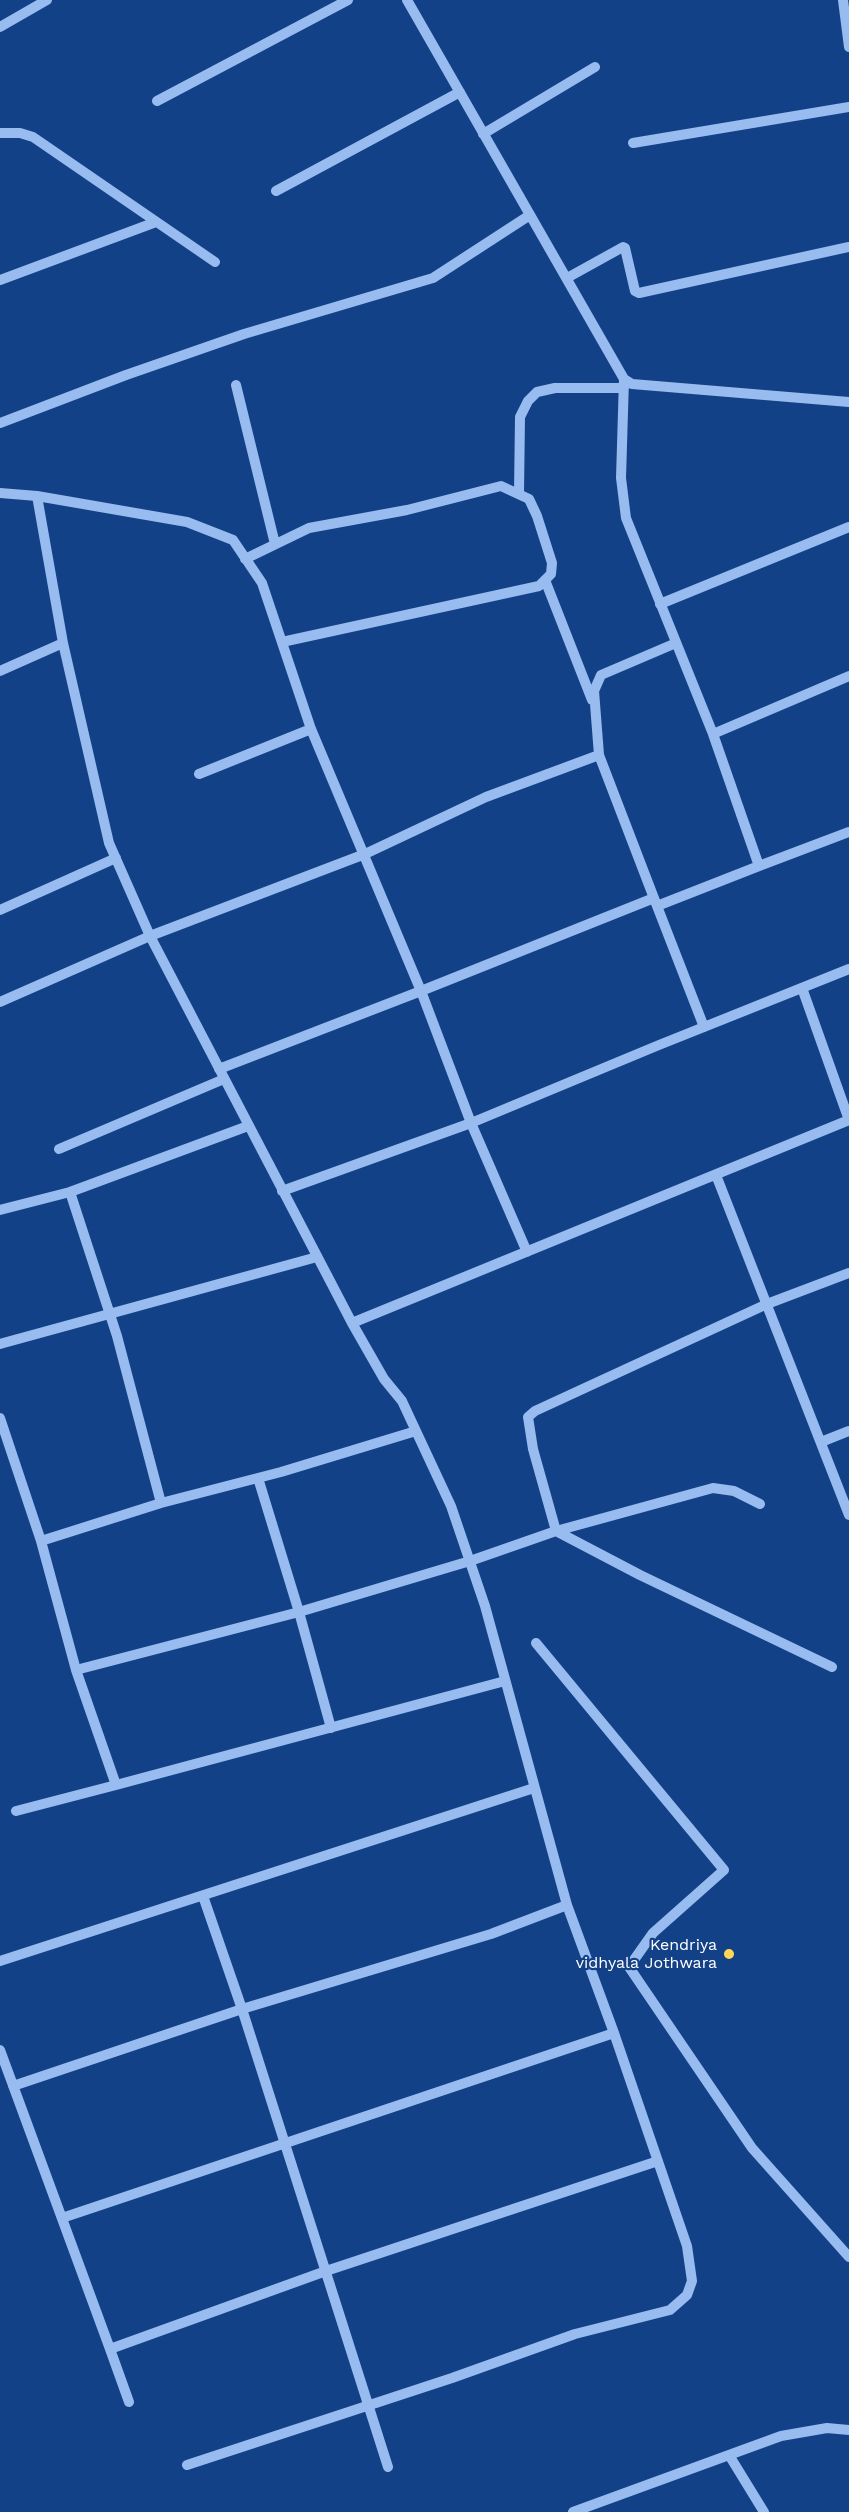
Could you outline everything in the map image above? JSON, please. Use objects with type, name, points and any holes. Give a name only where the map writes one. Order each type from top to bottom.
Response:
[{"type":"street","points":[[0,27],[47,0]]},
{"type":"street","points":[[157,101],[348,0]]},
{"type":"street","points":[[407,0],[567,278],[624,383],[621,478],[626,518],[713,734],[759,866]]},
{"type":"street","points":[[843,0],[849,47]]},
{"type":"street","points":[[483,134],[595,67]]},
{"type":"street","points":[[276,191],[460,93]]},
{"type":"street","points":[[633,143],[849,107]]},
{"type":"street","points":[[0,133],[20,133],[33,137],[215,262]]},
{"type":"street","points":[[0,423],[126,375],[244,334],[433,278],[530,215]]},
{"type":"street","points":[[0,280],[156,222]]},
{"type":"street","points":[[567,278],[623,247],[635,291],[639,293],[849,247]]},
{"type":"street","points":[[519,493],[520,417],[528,401],[537,392],[555,388],[624,383],[849,402]]},
{"type":"street","points":[[236,385],[275,544]]},
{"type":"street","points":[[245,559],[309,528],[407,510],[501,486],[529,499],[552,563],[551,574],[539,586],[282,642]]},
{"type":"street","points":[[0,493],[37,496],[187,522],[233,540],[262,583],[311,729],[365,854],[471,1123],[527,1252]]},
{"type":"street","points":[[37,496],[63,643],[109,843],[150,936],[248,1126],[352,1323],[384,1379],[402,1401],[451,1506],[485,1606],[567,1905],[614,2033],[687,2246],[692,2281],[687,2295],[670,2310],[575,2334],[187,2465]]},
{"type":"street","points":[[660,604],[849,527]]},
{"type":"street","points":[[545,580],[594,705]]},
{"type":"street","points":[[0,671],[63,643]]},
{"type":"street","points":[[676,643],[601,675],[594,691],[594,705],[599,754],[704,1027]]},
{"type":"street","points":[[713,734],[849,676]]},
{"type":"street","points":[[199,774],[311,729]]},
{"type":"street","points":[[0,1002],[150,936],[365,854],[486,797],[599,754]]},
{"type":"street","points":[[219,1069],[655,902],[849,832]]},
{"type":"street","points":[[0,910],[116,858]]},
{"type":"street","points":[[282,1191],[471,1123],[849,969]]},
{"type":"street","points":[[352,1323],[849,1120],[802,988]]},
{"type":"street","points":[[59,1149],[224,1079]]},
{"type":"street","points":[[1,1208],[70,1191],[248,1126]]},
{"type":"street","points":[[716,1175],[849,1515]]},
{"type":"street","points":[[70,1191],[109,1313],[160,1503]]},
{"type":"street","points":[[0,1344],[317,1257]]},
{"type":"street","points":[[832,1667],[556,1532],[533,1449],[528,1417],[535,1411],[767,1305],[849,1273]]},
{"type":"street","points":[[0,1418],[40,1541],[76,1670],[116,1785]]},
{"type":"street","points":[[40,1541],[160,1503],[258,1478],[416,1431]]},
{"type":"street","points":[[821,1442],[849,1431]]},
{"type":"street","points":[[258,1478],[332,1728]]},
{"type":"street","points":[[76,1670],[299,1612],[470,1561],[556,1532],[713,1488],[734,1491],[760,1504]]},
{"type":"street","points":[[536,1643],[724,1870],[653,1933],[629,1967],[752,2148],[849,2257]]},
{"type":"street","points":[[16,1811],[505,1681]]},
{"type":"street","points":[[0,1961],[534,1788]]},
{"type":"street","points":[[204,1896],[388,2467]]},
{"type":"street","points":[[13,2086],[242,2009],[491,1934],[567,1905]]},
{"type":"street","points":[[62,2218],[614,2033]]},
{"type":"street","points":[[0,2050],[129,2402]]},
{"type":"street","points":[[110,2349],[326,2271],[658,2161]]},
{"type":"street","points":[[573,2512],[781,2436],[827,2428],[849,2430]]},
{"type":"street","points":[[729,2455],[764,2512]]},
{"type":"place","name":"Kendriya vidhyala Jothwara","points":[[729,1954]]}]
